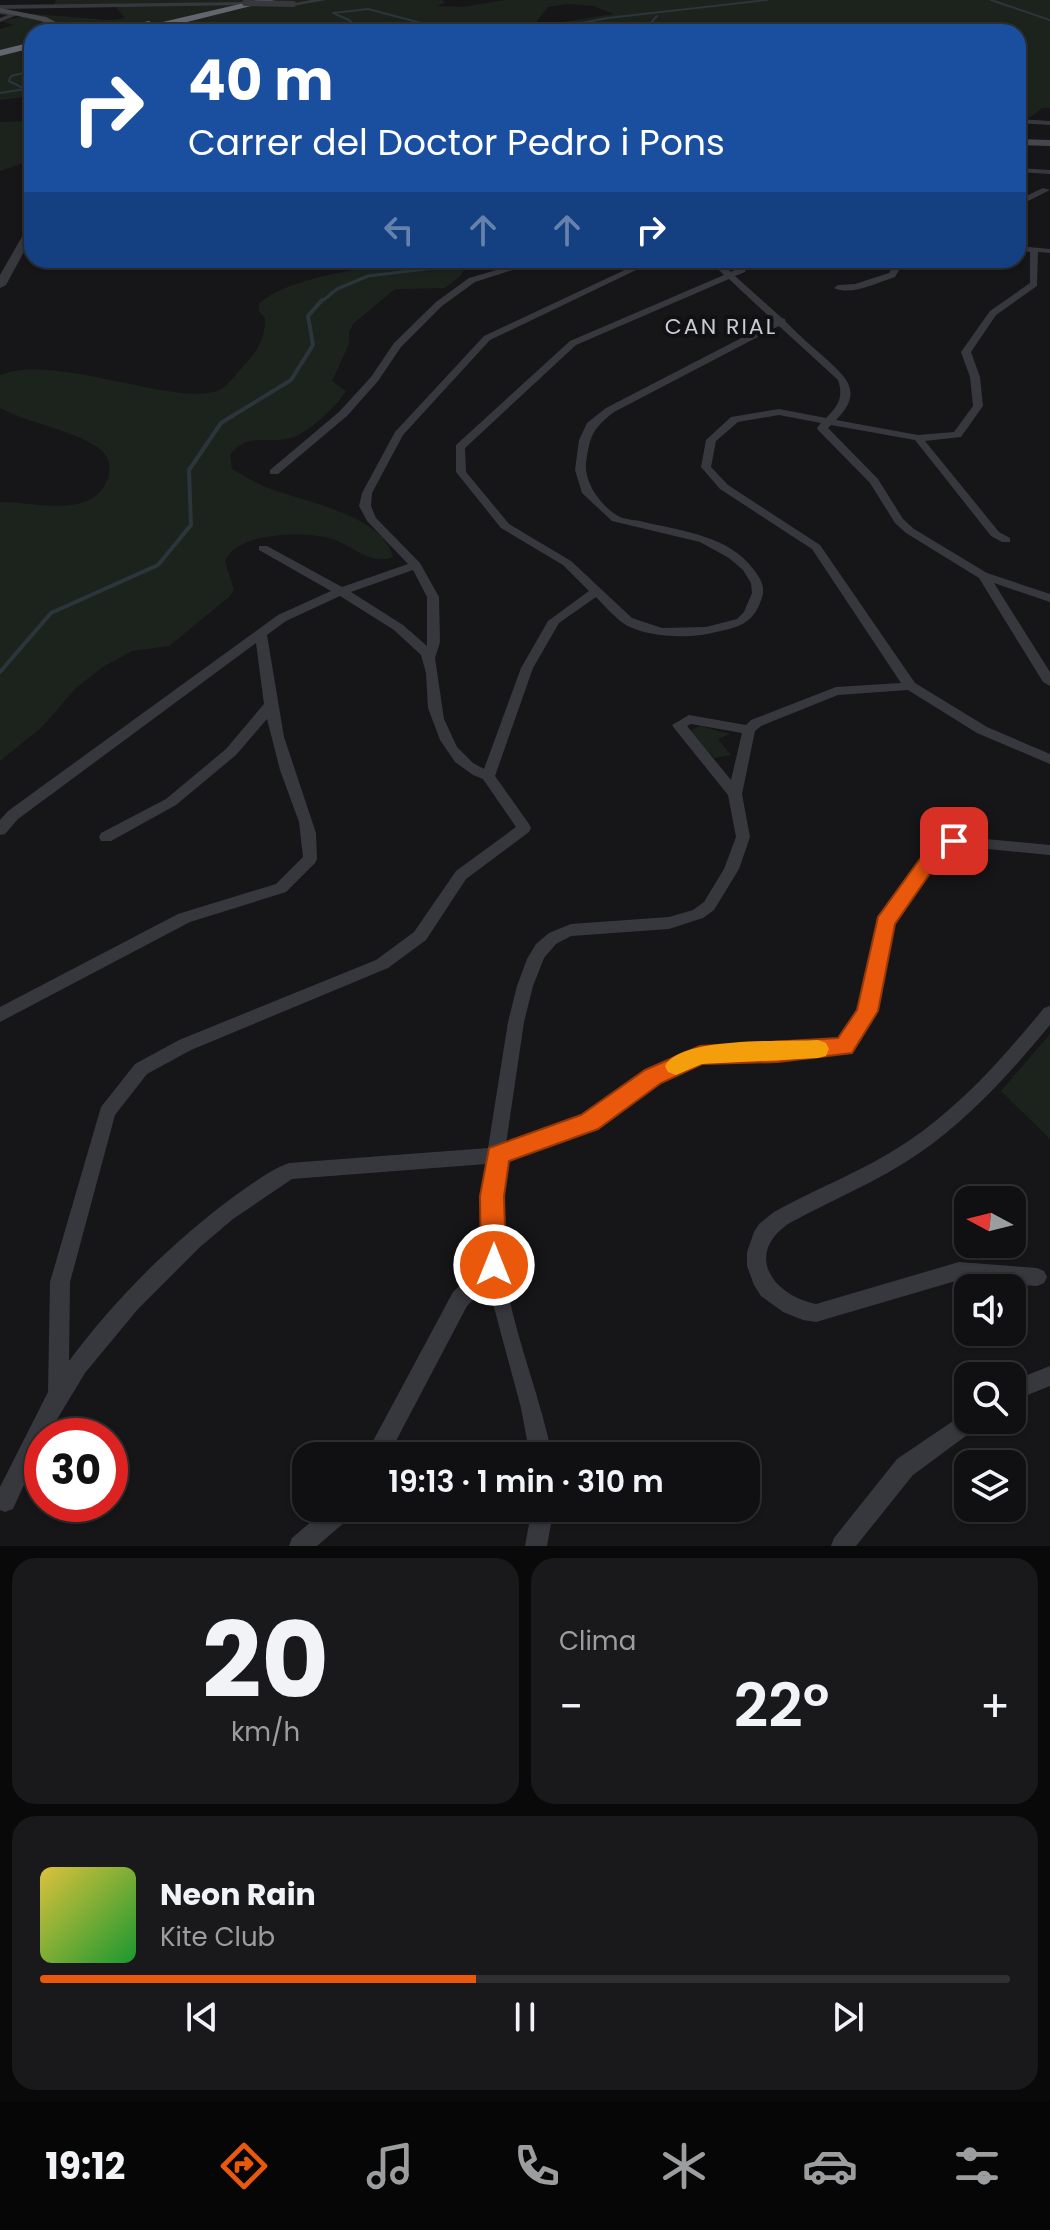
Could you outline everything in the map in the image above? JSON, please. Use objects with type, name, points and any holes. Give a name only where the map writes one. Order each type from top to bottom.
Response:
[{"type":"highway","points":[[150,24],[288,2]]},
{"type":"highway","points":[[185,24],[266,4]]},
{"type":"highway","points":[[202,24],[266,4]]},
{"type":"highway","points":[[169,24],[232,10]]},
{"type":"highway","points":[[0,53],[24,47]]},
{"type":"highway","points":[[3,63],[24,56]]},
{"type":"main road","points":[[2,9],[46,24]]},
{"type":"main road","points":[[1026,142],[1050,143]]},
{"type":"street","points":[[0,20],[2,9],[323,0]]},
{"type":"street","points":[[1026,122],[1050,123]]},
{"type":"street","points":[[1026,170],[1050,172]]},
{"type":"street","points":[[1026,200],[1046,190]]},
{"type":"street","points":[[0,285],[24,242]]},
{"type":"street","points":[[1026,250],[1050,251]]},
{"type":"street","points":[[1034,251],[1034,284],[993,313],[966,352],[975,377],[978,406],[957,435],[918,438],[779,412],[735,419],[711,440],[706,467],[724,487],[816,547],[910,686],[982,730],[1050,759]]},
{"type":"street","points":[[274,472],[343,414],[375,379],[397,345],[439,304],[472,280],[513,268]]},
{"type":"street","points":[[58,1396],[60,1282],[107,1112],[141,1069],[382,964],[420,936],[461,875],[524,828],[488,776],[472,772],[457,757],[440,728],[430,657],[436,610],[433,597],[416,565],[371,519],[365,506],[367,493],[399,434],[487,338],[636,268]]},
{"type":"street","points":[[720,268],[838,374],[845,385],[843,410],[822,428],[874,481],[899,521],[983,576],[1050,598]]},
{"type":"street","points":[[743,268],[573,343],[460,447],[461,472],[505,526],[567,563],[628,621],[661,632],[725,628],[741,622],[750,613],[758,593],[757,583],[733,556],[704,539],[616,519],[587,493],[580,470],[584,440],[597,420],[782,321]]},
{"type":"street","points":[[838,288],[856,287],[892,275],[896,268]]},
{"type":"street","points":[[918,438],[995,534],[1006,540]]},
{"type":"street","points":[[263,548],[376,614],[422,646],[430,657]]},
{"type":"street","points":[[0,830],[13,815],[139,721],[296,610],[416,565]]},
{"type":"street","points":[[983,576],[1050,682]]},
{"type":"street","points":[[488,776],[527,668],[554,621],[597,591]]},
{"type":"street","points":[[0,1015],[184,918],[281,888],[310,859],[311,829],[287,770],[270,706],[261,636]]},
{"type":"street","points":[[539,1442],[494,1265],[492,1196],[515,1028],[536,957],[558,933],[595,927],[669,923],[698,914],[709,906],[731,869],[743,837],[735,794],[749,730],[756,723],[836,691],[910,686]]},
{"type":"street","points":[[106,837],[171,802],[231,752],[270,706]]},
{"type":"street","points":[[735,794],[679,725],[689,719],[749,730]]},
{"type":"street","points":[[3,1495],[58,1396],[135,1296],[242,1200],[289,1171],[498,1155],[590,1122],[653,1077],[700,1055],[845,1047],[867,1011],[886,923],[932,857],[954,841],[1050,850]]},
{"type":"street","points":[[1037,1277],[959,1271],[816,1313],[800,1311],[779,1300],[761,1282],[757,1260],[761,1238],[782,1217],[912,1148],[1005,1067],[1050,1013]]},
{"type":"street","points":[[383,1442],[460,1299],[494,1265]]},
{"type":"street","points":[[1026,1385],[1050,1376]]},
{"type":"street","points":[[842,1546],[905,1467],[954,1432]]},
{"type":"street","points":[[300,1546],[328,1522]]},
{"type":"street","points":[[536,1546],[540,1522]]},
{"type":"shaded area","points":[[56,0],[442,0],[445,3],[437,6],[463,7],[505,0],[1050,0],[1050,108],[1042,108],[1026,120],[1026,24],[24,24],[24,97],[0,100],[0,29],[13,25],[2,21],[33,14],[110,20],[125,18],[116,7],[53,8]],"holes":[[[567,4],[593,6],[614,14],[556,23],[536,22],[548,7]]]},
{"type":"shaded area","points":[[24,121],[24,163],[0,171],[0,122]]},
{"type":"shaded area","points":[[466,268],[445,288],[395,289],[354,323],[349,332],[349,344],[332,381],[346,391],[315,424],[294,437],[244,443],[230,455],[232,469],[256,482],[359,520],[386,543],[393,557],[368,557],[337,541],[317,536],[271,536],[243,544],[232,551],[225,561],[234,590],[229,597],[169,646],[132,651],[101,668],[75,689],[42,727],[0,761],[0,502],[47,506],[79,504],[103,489],[110,469],[106,456],[92,444],[0,408],[0,375],[24,370],[53,370],[177,392],[202,393],[221,389],[251,358],[263,336],[265,318],[259,311],[259,304],[286,288],[363,269]]},
{"type":"shaded area","points":[[700,726],[730,734],[718,739],[731,755],[715,758],[687,732]]},
{"type":"shaded area","points":[[1050,1034],[1050,1139],[1001,1091]]},
{"type":"waterway","points":[[576,24],[767,0]]},
{"type":"waterway","points":[[991,0],[1050,20]]},
{"type":"waterway","points":[[353,24],[333,13],[368,9],[425,24]]},
{"type":"waterway","points":[[650,24],[657,16]]},
{"type":"waterway","points":[[24,73],[11,76],[9,81],[24,88]]},
{"type":"waterway","points":[[0,93],[24,89]]},
{"type":"waterway","points":[[321,302],[337,289],[368,276],[434,268]]},
{"type":"waterway","points":[[0,672],[51,613],[158,565],[191,525],[189,470],[221,423],[291,380],[313,345],[308,316],[322,300]]},
{"type":"slow traffic","points":[[676,1066],[700,1055],[818,1049]]},
{"type":"district","name":"CAN RIAL","points":[[721,326]]},
{"type":"route","points":[[494,1265],[492,1196],[498,1155],[590,1122],[653,1077],[700,1055],[845,1047],[867,1011],[886,923],[932,857],[954,841]]}]
